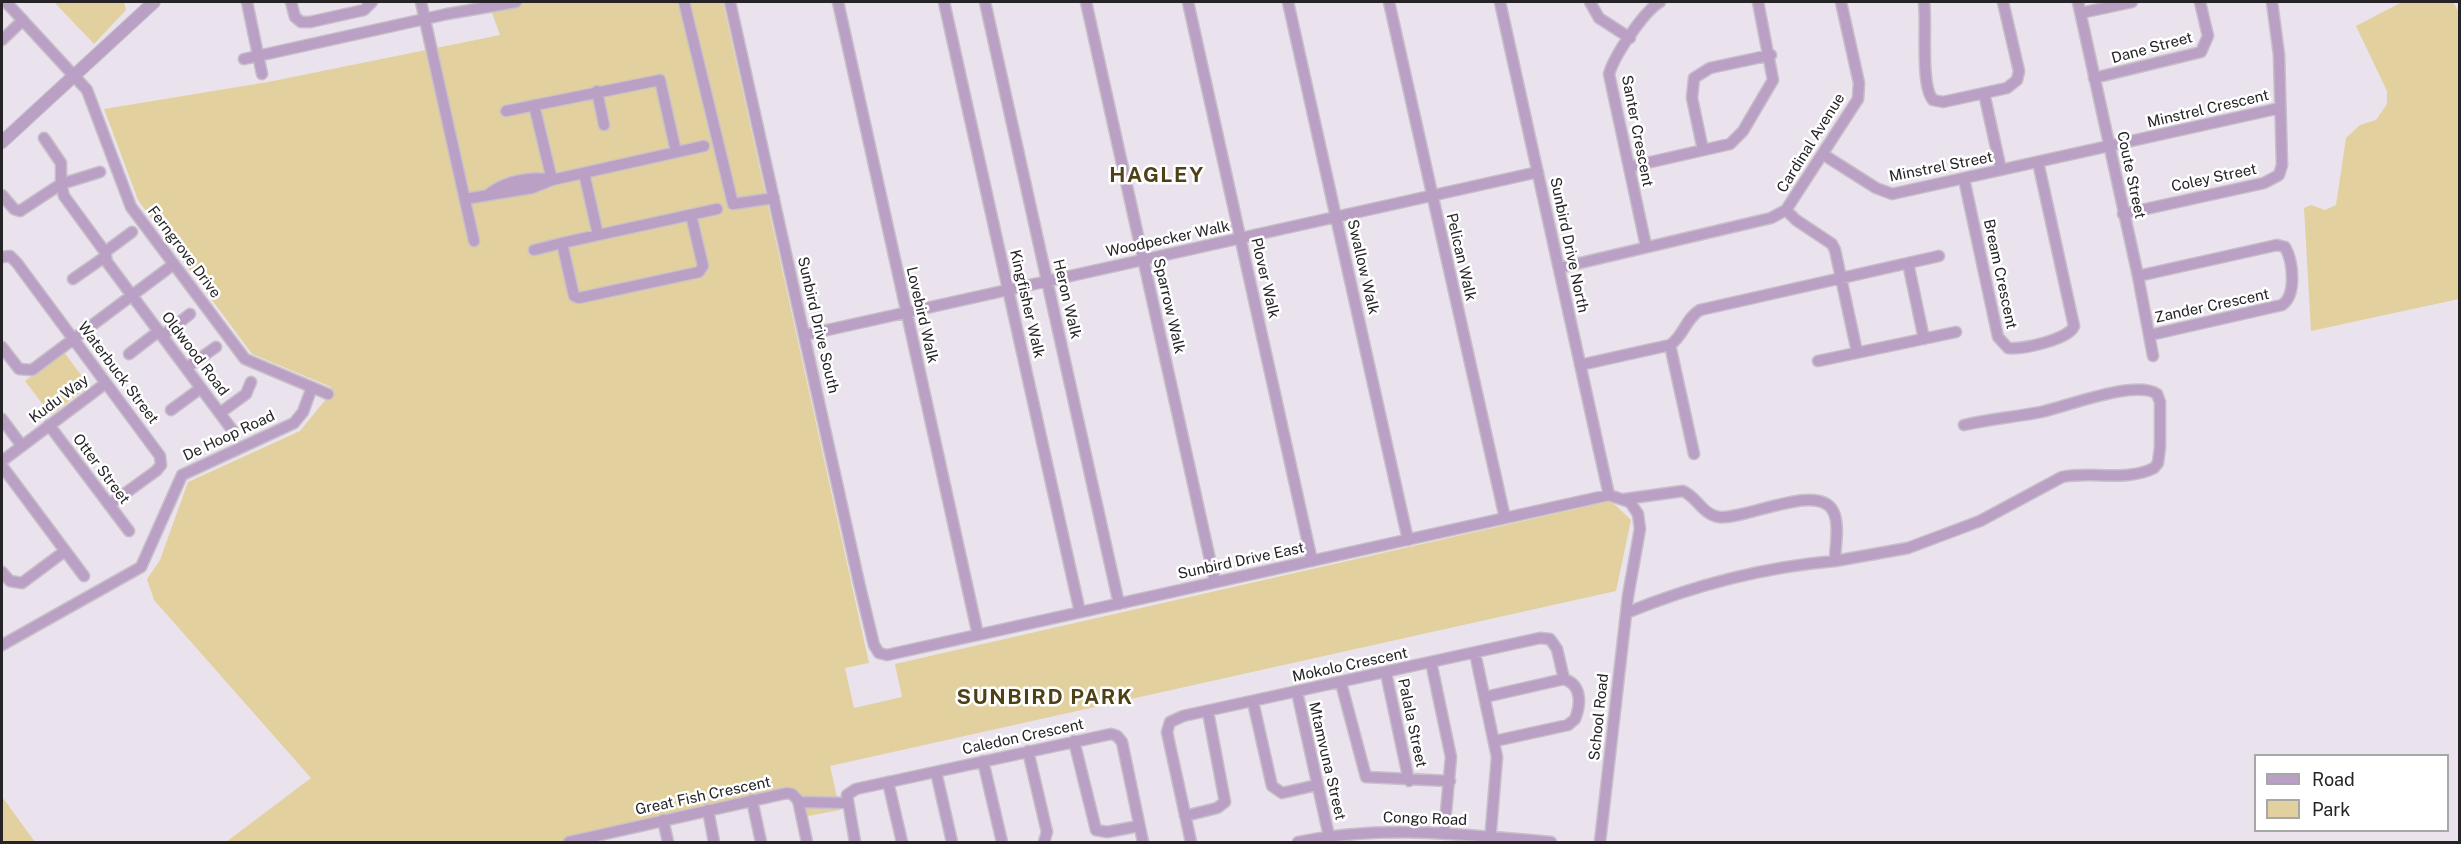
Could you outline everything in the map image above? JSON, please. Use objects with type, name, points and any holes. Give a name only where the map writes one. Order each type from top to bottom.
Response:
[{"type":"street","name":"Ferngrove Drive","points":[[6,2],[74,75],[93,101],[131,207],[247,361],[328,394]]},
{"type":"street","points":[[2,142],[154,2]]},
{"type":"street","points":[[247,2],[262,74]]},
{"type":"street","points":[[291,2],[295,17],[307,23],[364,10],[372,2]]},
{"type":"street","points":[[421,2],[474,241]]},
{"type":"street","points":[[244,58],[424,19],[516,2]]},
{"type":"street","points":[[684,2],[733,204],[774,198]]},
{"type":"street","name":"Sunbird Drive South","points":[[730,2],[874,645],[879,653]]},
{"type":"street","name":"Lovebird Walk","points":[[838,2],[978,635]]},
{"type":"street","name":"Kingfisher Walk","points":[[944,2],[1080,612]]},
{"type":"street","name":"Heron Walk","points":[[985,2],[1119,604]]},
{"type":"street","name":"Sparrow Walk","points":[[1086,2],[1215,582]]},
{"type":"street","name":"Plover Walk","points":[[1188,2],[1312,561]]},
{"type":"street","name":"Swallow Walk","points":[[1288,2],[1408,540]]},
{"type":"street","name":"Pelican Walk","points":[[1389,2],[1505,518]]},
{"type":"street","name":"Sunbird Drive North","points":[[1500,2],[1609,495]]},
{"type":"street","points":[[1590,2],[1599,18],[1630,38]]},
{"type":"street","name":"Santer Crescent","points":[[1646,246],[1609,80],[1611,68],[1645,15],[1660,2]]},
{"type":"street","points":[[1629,167],[1730,144],[1743,131],[1772,86],[1774,75],[1758,2]]},
{"type":"street","name":"Cardinal Avenue","points":[[1559,268],[1771,218],[1786,210],[1856,105],[1859,91],[1841,2]]},
{"type":"street","points":[[1924,2],[1929,96],[1933,100],[1943,102],[2012,86],[2019,76],[2003,2]]},
{"type":"street","points":[[2079,7],[2132,2]]},
{"type":"street","name":"Dane Street","points":[[2094,78],[2202,52],[2208,36],[2200,2]]},
{"type":"street","name":"Minstrel Crescent","points":[[2038,162],[2280,108],[2279,55],[2272,2]]},
{"type":"street","name":"Coute Street","points":[[2079,7],[2138,276],[2153,356]]},
{"type":"street","points":[[2,40],[23,20]]},
{"type":"street","points":[[1703,150],[1692,98],[1694,78],[1710,68],[1771,56]]},
{"type":"street","points":[[506,111],[660,80],[676,152]]},
{"type":"street","points":[[597,92],[604,125]]},
{"type":"street","points":[[1984,93],[2001,171]]},
{"type":"street","points":[[534,105],[552,180]]},
{"type":"street","name":"Coley Street","points":[[2123,214],[2264,183],[2276,178],[2282,165],[2280,108]]},
{"type":"street","points":[[44,138],[61,163],[60,184]]},
{"type":"street","points":[[465,200],[532,188],[552,180],[704,146]]},
{"type":"street","name":"Minstrel Street","points":[[1824,154],[1876,189],[1892,194],[2038,162]]},
{"type":"street","name":"Bream Crescent","points":[[1964,179],[1998,337],[2008,348],[2022,347],[2065,337],[2072,332],[2074,326],[2038,162]]},
{"type":"street","points":[[2,195],[14,209],[20,211],[60,184],[100,172]]},
{"type":"street","name":"Woodpecker Walk","points":[[805,335],[1538,172]]},
{"type":"street","points":[[584,173],[598,235]]},
{"type":"street","name":"Oldwood Road","points":[[60,184],[64,196],[106,254],[107,262],[233,431]]},
{"type":"street","points":[[534,250],[717,209]]},
{"type":"street","points":[[1786,210],[1796,220],[1832,244],[1857,352]]},
{"type":"street","points":[[562,243],[574,296],[579,298],[667,279],[702,269],[691,215]]},
{"type":"street","points":[[73,279],[132,232]]},
{"type":"street","name":"Zander Crescent","points":[[2138,276],[2277,245],[2285,247],[2289,258],[2291,292],[2288,301],[2283,305],[2150,335]]},
{"type":"street","name":"Waterbuck Street","points":[[2,257],[10,256],[17,263],[159,454],[161,460],[156,471],[109,505]]},
{"type":"street","points":[[1580,365],[1670,345],[1675,342],[1694,313],[1700,310],[1939,256]]},
{"type":"street","points":[[1908,263],[1924,339]]},
{"type":"street","points":[[2,347],[19,369],[27,372],[174,264]]},
{"type":"street","points":[[129,354],[190,314]]},
{"type":"street","points":[[1818,361],[1956,332]]},
{"type":"street","points":[[1670,345],[1694,454]]},
{"type":"street","points":[[186,368],[216,347]]},
{"type":"street","points":[[220,413],[246,394],[251,382]]},
{"type":"street","name":"Kudu Way","points":[[2,461],[106,383]]},
{"type":"street","name":"De Hoop Road","points":[[2,645],[141,567],[182,475],[191,468],[294,423],[303,412],[312,387]]},
{"type":"street","points":[[171,410],[201,388]]},
{"type":"street","points":[[1626,613],[1668,598],[1762,571],[1908,548],[1980,521],[2062,477],[2076,474],[2121,475],[2145,472],[2154,468],[2159,459],[2160,402],[2157,394],[2149,390],[2107,394],[2068,402],[2041,412],[1993,418],[1964,426]]},
{"type":"street","points":[[2,419],[22,446]]},
{"type":"street","name":"Otter Street","points":[[49,425],[129,531]]},
{"type":"street","points":[[2,466],[84,576]]},
{"type":"street","points":[[1609,495],[1625,499],[1683,491],[1712,515],[1724,517],[1797,501],[1823,502],[1833,511],[1835,518],[1835,561]]},
{"type":"street","name":"Sunbird Drive East","points":[[879,653],[887,655],[1609,495]]},
{"type":"street","name":"School Road","points":[[1600,843],[1628,596],[1640,529],[1635,508],[1625,499]]},
{"type":"street","points":[[2,572],[10,581],[22,583],[65,551]]},
{"type":"street","name":"Mokolo Crescent","points":[[1191,843],[1167,727],[1175,719],[1546,637],[1555,643],[1564,679],[1573,683],[1578,693],[1578,708],[1573,721],[1495,741]]},
{"type":"street","points":[[1475,652],[1497,757],[1490,840]]},
{"type":"street","points":[[1431,662],[1451,757],[1444,834]]},
{"type":"street","name":"Palala Street","points":[[1386,672],[1409,781]]},
{"type":"street","points":[[1485,697],[1564,679]]},
{"type":"street","points":[[1341,682],[1366,777],[1409,781],[1450,781]]},
{"type":"street","name":"Mtamvuna Street","points":[[1297,692],[1329,836]]},
{"type":"street","points":[[1253,702],[1271,782],[1275,790],[1287,792],[1317,785]]},
{"type":"street","points":[[1185,816],[1217,808],[1225,802],[1208,712]]},
{"type":"street","name":"Caledon Crescent","points":[[847,803],[851,792],[888,782],[1111,734],[1119,738],[1143,843]]},
{"type":"street","points":[[1074,741],[1096,830],[1107,832],[1139,825]]},
{"type":"street","points":[[1028,751],[1047,831],[1044,843]]},
{"type":"street","points":[[983,760],[1002,843]]},
{"type":"street","points":[[936,772],[952,843]]},
{"type":"street","points":[[888,782],[902,843]]},
{"type":"street","name":"Great Fish Crescent","points":[[569,843],[787,793],[792,794],[798,802]]},
{"type":"street","points":[[752,800],[761,843]]},
{"type":"street","points":[[807,843],[798,802],[847,803],[855,843]]},
{"type":"street","points":[[708,810],[714,843]]},
{"type":"street","points":[[663,820],[668,843]]},
{"type":"street","points":[[618,830],[621,843]]},
{"type":"street","name":"Congo Road","points":[[1298,843],[1329,836],[1358,838],[1444,834],[1490,840],[1551,843]]},
{"type":"green space","points":[[54,2],[124,2],[126,10],[94,44]]},
{"type":"green space","points":[[488,2],[723,2],[869,663],[845,668],[854,708],[902,697],[895,664],[1611,501],[1631,520],[1616,591],[830,766],[840,810],[803,817],[796,796],[566,842],[226,842],[311,778],[154,600],[147,579],[160,560],[188,482],[300,431],[326,399],[331,387],[252,354],[138,200],[104,109],[268,82],[500,35]]},
{"type":"green space","points":[[2402,2],[2453,2],[2459,12],[2459,299],[2311,331],[2304,208],[2311,205],[2325,210],[2336,205],[2346,138],[2360,125],[2376,120],[2387,104],[2387,91],[2356,26]]},
{"type":"green space","points":[[64,352],[89,386],[51,415],[25,381]]},
{"type":"green space","points":[[3,798],[35,842],[2,842]]},
{"type":"district","name":"HAGLEY","points":[[1157,176]]},
{"type":"district","name":"SUNBIRD PARK","points":[[1045,698]]}]
